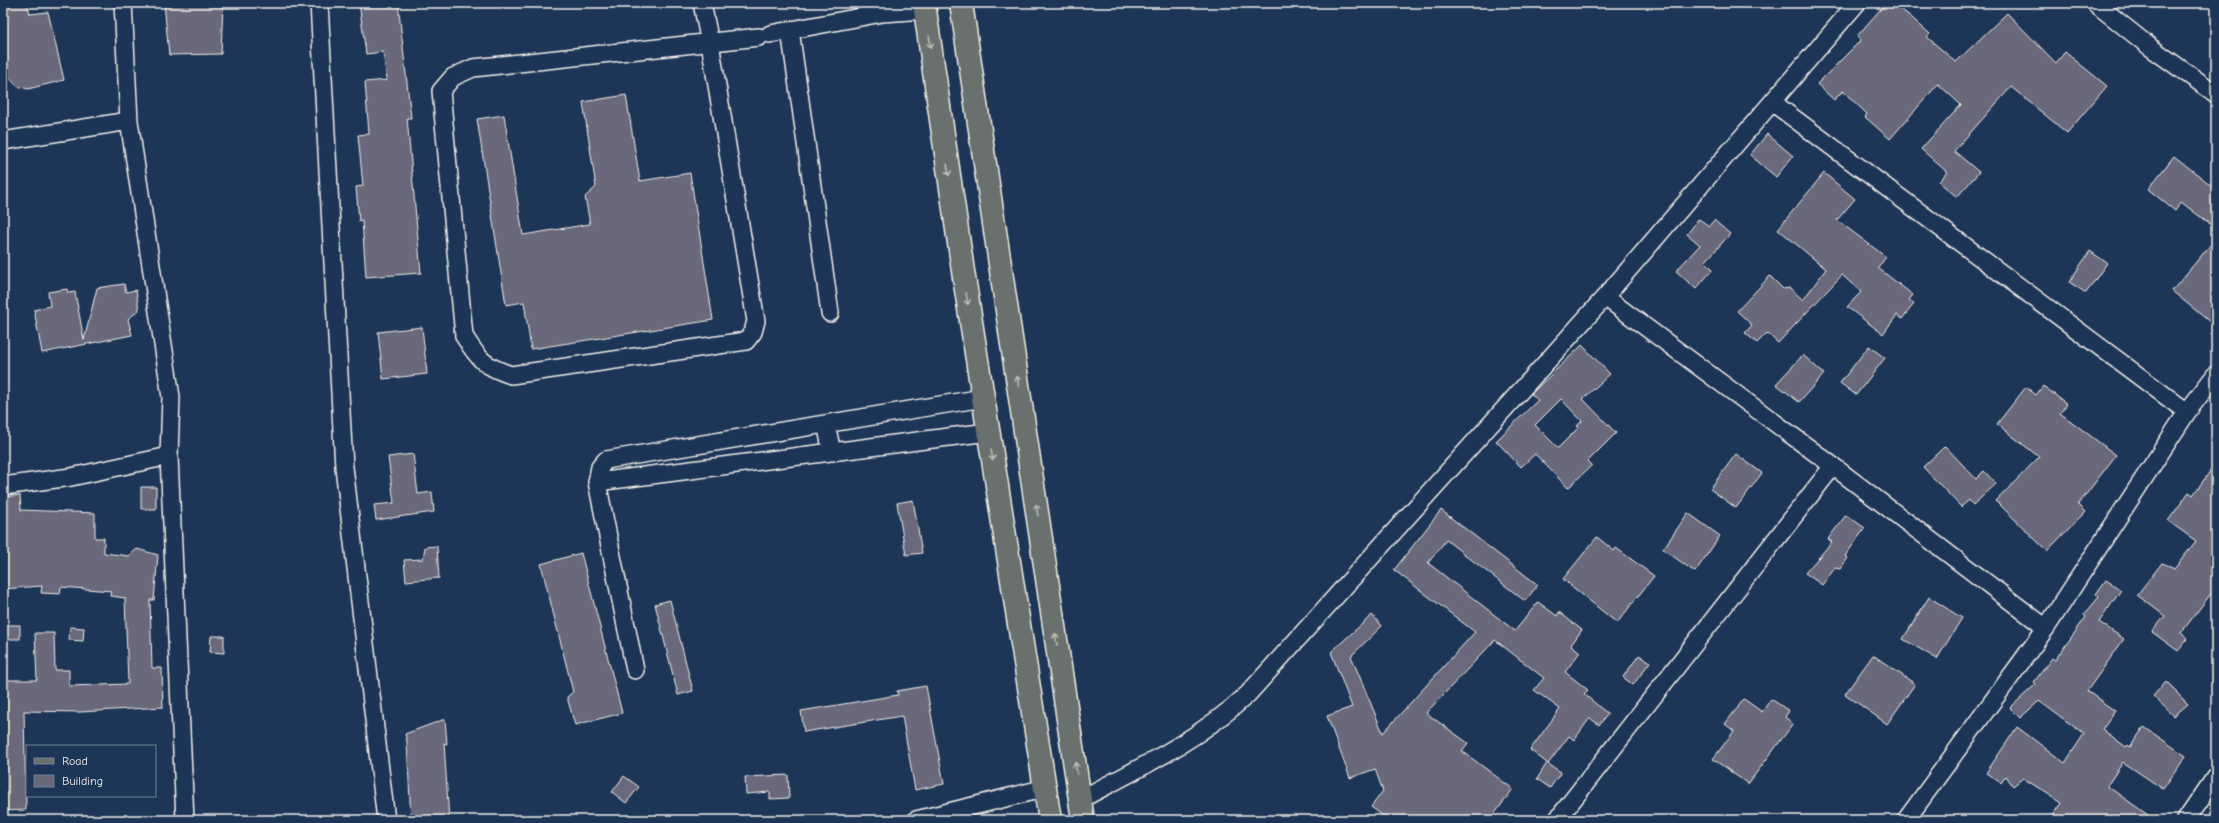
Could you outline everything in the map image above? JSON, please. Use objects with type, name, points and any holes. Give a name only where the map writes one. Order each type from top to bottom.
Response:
[{"type":"main road","points":[[961,3],[1082,810]]},
{"type":"main road","points":[[925,6],[963,271],[1050,820]]},
{"type":"street","points":[[123,3],[129,121],[170,397],[169,456],[185,820]]},
{"type":"street","points":[[319,3],[344,467],[386,820]]},
{"type":"street","points":[[702,3],[710,43],[756,321],[753,332],[746,341],[511,374],[490,368],[475,354],[464,336],[441,91],[453,77],[474,68],[710,43],[764,35],[925,6]]},
{"type":"street","points":[[1082,810],[1229,712],[1248,694],[1604,297],[1856,3]]},
{"type":"street","points":[[2095,3],[2150,47],[2216,94]]},
{"type":"street","points":[[790,30],[830,313]]},
{"type":"street","points":[[1772,102],[2187,412]]},
{"type":"street","points":[[3,141],[129,121]]},
{"type":"street","points":[[1604,297],[1833,466],[2046,628]]},
{"type":"street","points":[[1906,820],[2046,628],[2187,412],[2216,374]]},
{"type":"street","points":[[635,670],[597,482],[600,467],[606,460],[983,398]]},
{"type":"street","points":[[826,424],[832,452]]},
{"type":"street","points":[[597,482],[988,432]]},
{"type":"street","points":[[3,486],[71,477],[169,456]]},
{"type":"street","points":[[1557,820],[1833,466]]},
{"type":"street","points":[[2186,820],[2216,776]]},
{"type":"street","points":[[916,820],[1046,788]]},
{"type":"building","points":[[3,3],[27,3],[30,14],[48,12],[64,80],[28,89],[17,86],[3,71]]},
{"type":"building","points":[[164,3],[223,3],[221,54],[169,55]]},
{"type":"building","points":[[359,3],[398,3],[411,118],[407,118],[421,273],[366,277],[362,220],[359,221],[356,187],[363,186],[358,135],[369,134],[365,82],[387,80],[383,52],[366,54]]},
{"type":"building","points":[[1886,3],[1893,3],[1911,17],[1930,34],[1927,37],[1956,62],[2007,13],[2056,63],[2065,52],[2107,86],[2067,133],[2011,87],[1954,151],[1979,172],[1957,197],[1939,182],[1947,172],[1921,149],[1961,105],[1938,84],[1890,139],[1865,117],[1867,114],[1843,91],[1834,100],[1817,84],[1861,40],[1857,36]]},
{"type":"building","points":[[626,95],[640,181],[690,173],[713,320],[531,349],[524,302],[506,305],[477,119],[504,115],[523,235],[590,224],[585,197],[596,187],[583,102]]},
{"type":"building","points":[[1767,134],[1793,156],[1776,177],[1750,155]]},
{"type":"building","points":[[2174,156],[2216,189],[2216,229],[2181,202],[2175,211],[2148,189]]},
{"type":"building","points":[[1824,173],[1855,199],[1837,220],[1886,257],[1878,268],[1913,295],[1909,300],[1914,304],[1902,319],[1897,315],[1883,334],[1847,307],[1861,292],[1842,275],[1778,343],[1767,333],[1757,343],[1745,333],[1752,325],[1737,311],[1770,276],[1783,289],[1790,288],[1803,300],[1826,269],[1778,229]]},
{"type":"building","points":[[1699,219],[1709,226],[1714,220],[1730,234],[1705,262],[1713,269],[1696,289],[1676,271],[1700,245],[1687,234]]},
{"type":"building","points":[[2216,238],[2216,327],[2172,291]]},
{"type":"building","points":[[2090,251],[2107,263],[2086,293],[2069,282]]},
{"type":"building","points":[[124,284],[126,292],[136,290],[139,310],[128,319],[132,335],[42,353],[34,310],[50,306],[48,292],[67,289],[68,293],[75,292],[84,340],[97,288]]},
{"type":"building","points":[[422,327],[427,374],[383,379],[378,332]]},
{"type":"building","points":[[1582,345],[1610,374],[1583,399],[1616,433],[1588,461],[1592,465],[1568,488],[1535,454],[1521,467],[1496,441],[1538,400],[1531,394]],"holes":[[[1561,399],[1582,421],[1577,426],[1579,427],[1558,448],[1535,425]]]},
{"type":"building","points":[[1869,346],[1885,358],[1856,395],[1840,383]]},
{"type":"building","points":[[1803,355],[1824,374],[1799,402],[1776,384]]},
{"type":"building","points":[[2043,386],[2067,404],[2060,413],[2116,455],[2078,505],[2085,512],[2047,551],[1996,501],[2039,457],[1997,424],[2026,387],[2036,395]]},
{"type":"building","points":[[1945,446],[1976,479],[1984,471],[1996,484],[1973,505],[1969,500],[1961,507],[1923,467]]},
{"type":"building","points":[[413,454],[418,494],[432,492],[434,512],[376,520],[374,505],[394,503],[388,457]]},
{"type":"building","points":[[1736,454],[1762,473],[1736,508],[1710,489]]},
{"type":"building","points":[[2216,463],[2216,587],[2181,633],[2188,639],[2178,651],[2152,632],[2165,616],[2137,595],[2162,563],[2175,568],[2196,541],[2168,521],[2189,492],[2193,495]]},
{"type":"building","points":[[141,487],[156,487],[156,509],[141,509]]},
{"type":"building","points":[[20,495],[21,510],[95,513],[95,538],[104,538],[104,553],[129,556],[137,549],[158,555],[154,600],[150,600],[152,668],[162,668],[163,707],[80,712],[24,711],[26,810],[3,811],[3,680],[37,680],[35,633],[54,633],[55,670],[69,670],[69,686],[128,684],[125,598],[110,596],[111,591],[61,587],[60,594],[41,593],[42,586],[3,589],[3,497]]},
{"type":"building","points":[[913,500],[922,553],[906,555],[897,503]]},
{"type":"building","points":[[1441,510],[1538,585],[1525,601],[1446,540],[1428,563],[1515,631],[1538,602],[1557,616],[1559,612],[1582,630],[1571,645],[1580,652],[1565,672],[1588,690],[1584,694],[1608,714],[1599,725],[1590,718],[1574,740],[1569,736],[1548,764],[1561,772],[1550,788],[1537,779],[1547,763],[1530,750],[1560,709],[1534,690],[1544,678],[1495,640],[1426,713],[1468,743],[1462,751],[1513,789],[1490,820],[1389,820],[1371,807],[1383,791],[1375,769],[1350,778],[1327,716],[1352,707],[1331,652],[1372,615],[1382,626],[1351,656],[1383,733],[1475,632],[1394,570]]},
{"type":"building","points":[[1688,513],[1720,536],[1695,572],[1663,549]]},
{"type":"building","points":[[1846,515],[1865,528],[1845,556],[1848,558],[1840,569],[1835,568],[1822,585],[1805,573],[1832,542],[1828,539]]},
{"type":"building","points":[[1597,537],[1614,551],[1616,548],[1654,576],[1617,623],[1563,579]]},
{"type":"building","points":[[437,546],[439,578],[406,581],[404,560],[423,559],[425,547]]},
{"type":"building","points":[[581,553],[622,713],[575,725],[567,697],[573,692],[541,564]]},
{"type":"building","points":[[2106,580],[2121,590],[2099,622],[2124,639],[2087,691],[2115,711],[2102,729],[2126,747],[2128,745],[2130,747],[2144,727],[2186,756],[2163,789],[2123,762],[2107,786],[2155,820],[2050,820],[2062,803],[2023,778],[2013,786],[2006,776],[2001,783],[1986,773],[2017,727],[2065,763],[2084,734],[2039,701],[2020,718],[2010,708],[2036,684],[2034,682],[2052,658],[2055,660],[2086,617],[2084,615],[2099,597],[2096,594]]},
{"type":"building","points":[[1929,597],[1962,618],[1937,659],[1903,639]]},
{"type":"building","points":[[670,600],[693,691],[678,695],[655,604]]},
{"type":"building","points":[[3,625],[20,625],[20,639],[3,639]]},
{"type":"building","points":[[70,627],[84,628],[83,641],[69,640]]},
{"type":"building","points":[[211,636],[224,636],[224,653],[210,652]]},
{"type":"building","points":[[1639,655],[1650,662],[1633,685],[1623,677]]},
{"type":"building","points":[[1873,655],[1915,684],[1887,724],[1845,694]]},
{"type":"building","points":[[2166,682],[2188,704],[2174,716],[2153,696]]},
{"type":"building","points":[[926,686],[944,784],[915,790],[902,716],[804,732],[801,711],[898,695],[897,691]]},
{"type":"building","points":[[1744,699],[1762,712],[1771,699],[1789,711],[1785,717],[1793,724],[1748,784],[1713,759],[1734,731],[1725,724]]},
{"type":"building","points":[[445,719],[447,744],[444,743],[449,820],[411,820],[407,742],[405,734]]},
{"type":"building","points":[[788,775],[789,798],[770,799],[770,792],[746,794],[745,777]]},
{"type":"building","points":[[624,776],[639,787],[626,803],[612,792]]}]
